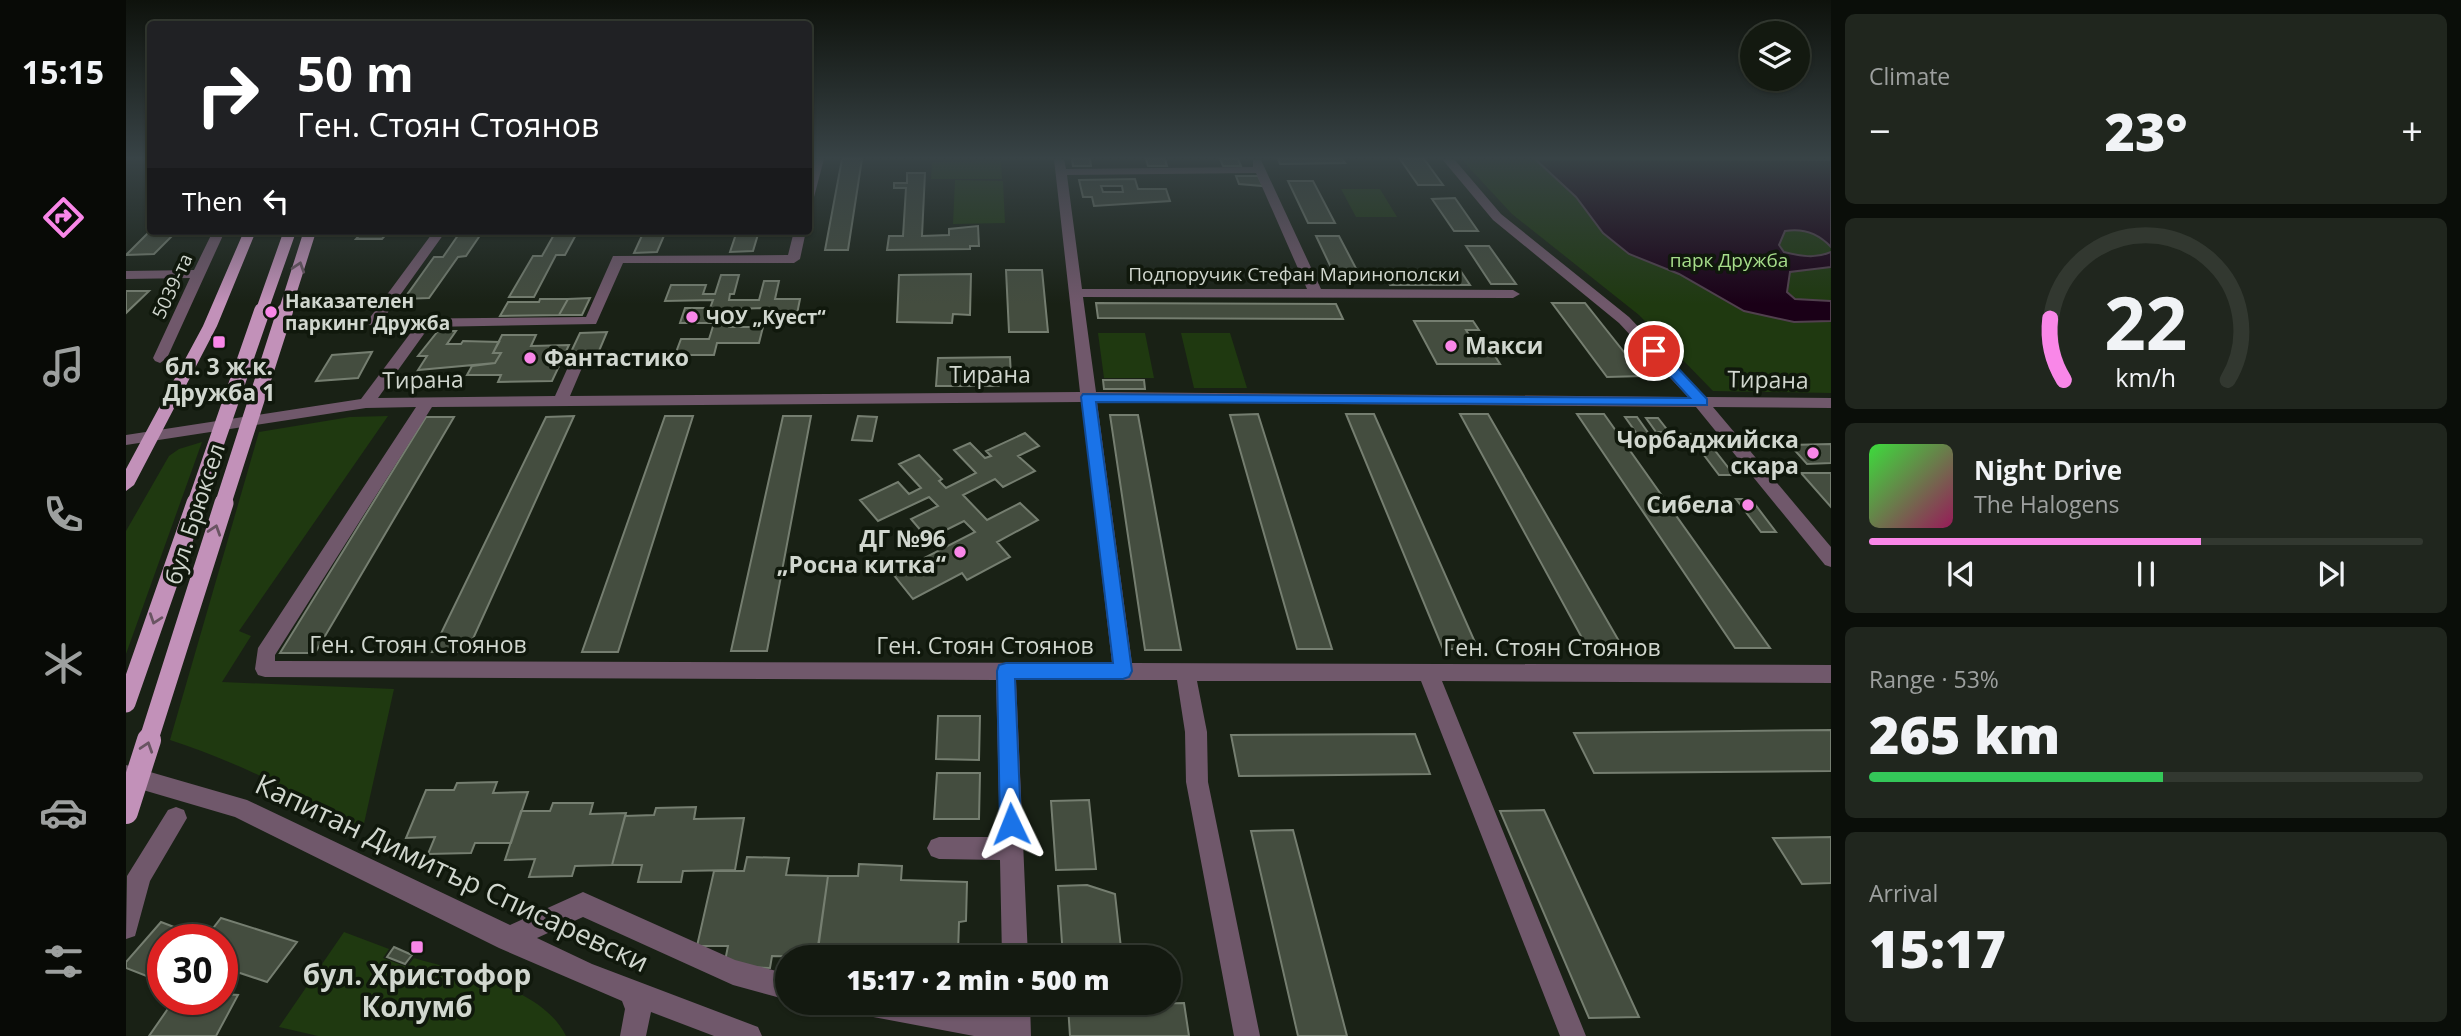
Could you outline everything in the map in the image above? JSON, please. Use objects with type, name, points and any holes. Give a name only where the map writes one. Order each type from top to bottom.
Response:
[{"type":"main road","points":[[126,485],[210,326],[248,235]]},
{"type":"main road","name":"бул. Брюксел","points":[[126,703],[289,235]]},
{"type":"main road","name":"бул. Брюксел","points":[[126,812],[309,235]]},
{"type":"street","points":[[1064,207],[1123,671]]},
{"type":"street","points":[[1278,207],[1316,294]]},
{"type":"street","points":[[1489,207],[1497,217],[1624,320],[1702,402],[1831,560]]},
{"type":"street","name":"5039-та","points":[[160,358],[217,235]]},
{"type":"street","points":[[437,235],[373,323],[592,321],[618,259],[794,259],[799,235]]},
{"type":"street","points":[[126,275],[200,274]]},
{"type":"street","name":"Подпоручик Стефан Маринополски","points":[[1075,293],[1513,294]]},
{"type":"street","points":[[366,403],[425,323]]},
{"type":"street","points":[[561,400],[580,356]]},
{"type":"street","name":"Тирана","points":[[126,440],[366,403],[1088,397],[1831,403]]},
{"type":"street","name":"Ген. Стоян Стоянов","points":[[427,402],[265,654],[265,669],[1831,674]]},
{"type":"street","points":[[1006,671],[1015,945]]},
{"type":"street","points":[[1185,671],[1196,732],[1197,782],[1247,1036]]},
{"type":"street","points":[[1428,672],[1573,1036]]},
{"type":"street","name":"Капитан Димитър Списаревски","points":[[126,775],[239,808],[508,939],[632,993],[749,1036]]},
{"type":"street","points":[[126,927],[139,876],[176,818]]},
{"type":"street","points":[[939,848],[1012,849]]},
{"type":"street","points":[[508,939],[583,904],[733,972],[775,984]]},
{"type":"street","points":[[632,993],[638,1009],[633,1036]]},
{"type":"street","points":[[926,1015],[1018,1034],[1017,1015]]},
{"type":"green space","points":[[954,207],[1004,207],[1005,223],[953,224]]},
{"type":"green space","points":[[1351,207],[1391,207],[1397,217],[1356,217]]},
{"type":"green space","name":"парк Дружба","points":[[1506,207],[1831,207],[1831,393],[1713,391],[1639,315]]},
{"type":"green space","points":[[1098,333],[1145,333],[1154,378],[1104,378]]},
{"type":"green space","points":[[1181,333],[1230,333],[1247,388],[1194,388]]},
{"type":"green space","points":[[388,416],[239,631],[251,636],[222,682],[394,689],[363,828],[245,769],[170,740],[259,432],[350,417]]},
{"type":"green space","points":[[202,442],[126,654],[126,531],[169,456],[179,449]]},
{"type":"green space","points":[[344,932],[389,949],[383,958],[407,967],[414,958],[499,984],[539,1006],[555,1019],[566,1036],[318,1036],[279,1027]]},
{"type":"shaded area","points":[[1584,207],[1831,207],[1831,247],[1815,235],[1798,230],[1785,231],[1779,245],[1784,252],[1802,256],[1819,256],[1831,252],[1831,267],[1790,272],[1787,292],[1795,299],[1831,301],[1831,321],[1794,322],[1744,311],[1679,274],[1629,254],[1603,233]]},
{"type":"building","points":[[833,207],[855,207],[848,250],[825,250]]},
{"type":"building","points":[[905,207],[923,207],[922,236],[949,235],[949,229],[978,226],[979,246],[970,246],[970,249],[887,250],[889,236],[903,236]]},
{"type":"building","points":[[1301,207],[1327,207],[1335,223],[1308,223]]},
{"type":"building","points":[[1438,207],[1462,207],[1478,231],[1454,231]]},
{"type":"building","points":[[147,234],[173,235],[154,254],[126,255]]},
{"type":"building","points":[[360,235],[386,235],[382,239],[356,239]]},
{"type":"building","points":[[458,235],[480,235],[466,256],[458,257],[429,298],[404,299],[434,257],[443,257]]},
{"type":"building","points":[[554,235],[576,235],[565,255],[556,255],[534,297],[509,297],[533,256],[542,256]]},
{"type":"building","points":[[642,235],[664,235],[657,252],[634,253]]},
{"type":"building","points":[[736,235],[758,235],[753,251],[730,252]]},
{"type":"building","points":[[1316,236],[1339,236],[1361,278],[1336,278]]},
{"type":"building","points":[[1466,246],[1489,246],[1516,284],[1491,284]]},
{"type":"building","points":[[1006,270],[1042,270],[1048,332],[1009,332]]},
{"type":"building","points":[[1460,270],[1470,285],[1390,285],[1382,271]]},
{"type":"building","points":[[971,274],[970,315],[953,314],[952,323],[897,322],[899,275]]},
{"type":"building","points":[[721,275],[739,275],[734,294],[730,294],[729,300],[759,300],[764,281],[779,281],[775,299],[800,299],[797,314],[763,315],[765,308],[734,309],[729,327],[763,327],[759,343],[717,343],[714,355],[675,355],[681,339],[709,339],[714,323],[680,323],[685,308],[710,308],[713,300],[665,301],[671,285],[706,285],[703,294],[715,294]]},
{"type":"building","points":[[126,291],[149,291],[126,313]]},
{"type":"building","points":[[590,298],[582,315],[559,315],[568,299]]},
{"type":"building","points":[[540,299],[568,299],[559,315],[500,316],[508,302],[539,302]]},
{"type":"building","points":[[1096,303],[1336,304],[1343,319],[1098,318]]},
{"type":"building","points":[[1552,303],[1585,303],[1643,376],[1607,377]]},
{"type":"building","points":[[1414,321],[1473,321],[1479,330],[1466,330],[1474,343],[1487,343],[1500,364],[1437,364]]},
{"type":"building","points":[[438,331],[456,331],[447,344],[461,344],[463,341],[499,342],[493,353],[501,353],[495,363],[418,370],[427,356],[418,356]]},
{"type":"building","points":[[607,332],[599,351],[571,352],[580,333]]},
{"type":"building","name":"Фантастико","points":[[502,335],[536,335],[531,346],[569,345],[552,381],[498,382],[501,375],[467,375],[472,366],[495,363],[501,353],[493,353]]},
{"type":"building","points":[[372,352],[358,378],[316,381],[332,355]]},
{"type":"building","points":[[1010,357],[1011,377],[999,386],[936,386],[938,358]]},
{"type":"building","points":[[1103,380],[1144,380],[1145,389],[1104,389]]},
{"type":"building","points":[[1258,414],[1332,649],[1297,649],[1230,415]]},
{"type":"building","points":[[1346,414],[1374,414],[1478,649],[1443,649]]},
{"type":"building","points":[[1460,414],[1488,414],[1623,648],[1588,649]]},
{"type":"building","points":[[1577,414],[1604,414],[1770,648],[1735,648]]},
{"type":"building","points":[[1110,415],[1138,415],[1181,650],[1145,650]]},
{"type":"building","points":[[574,416],[467,652],[432,652],[546,417]]},
{"type":"building","points":[[665,416],[693,416],[618,652],[582,652]]},
{"type":"building","points":[[783,416],[811,416],[767,651],[731,651]]},
{"type":"building","points":[[858,416],[877,417],[872,441],[852,440]]},
{"type":"building","points":[[426,417],[454,417],[315,653],[280,653]]},
{"type":"building","points":[[1625,417],[1637,417],[1649,434],[1637,434]]},
{"type":"building","points":[[1646,418],[1658,418],[1669,432],[1656,432]]},
{"type":"building","points":[[1025,433],[1039,446],[1018,456],[1035,471],[1003,487],[995,479],[963,495],[987,520],[1020,503],[1038,520],[997,542],[1010,557],[967,580],[962,573],[913,599],[893,574],[975,532],[964,521],[928,539],[911,519],[938,506],[929,497],[878,521],[860,500],[898,482],[909,494],[921,488],[899,464],[919,455],[942,479],[939,481],[946,488],[976,473],[954,450],[970,443],[985,458],[991,456],[986,451]]},
{"type":"building","points":[[1688,434],[1702,434],[1734,475],[1719,475]]},
{"type":"building","points":[[1831,444],[1831,463],[1807,464],[1790,445]]},
{"type":"building","points":[[1801,473],[1831,473],[1831,507]]},
{"type":"building","points":[[1736,499],[1751,499],[1776,532],[1761,532]]},
{"type":"building","points":[[938,716],[980,716],[979,760],[936,759]]},
{"type":"building","points":[[1831,730],[1831,771],[1594,773],[1574,733]]},
{"type":"building","points":[[1415,734],[1430,774],[1239,776],[1231,735]]},
{"type":"building","points":[[937,773],[980,773],[979,819],[934,819]]},
{"type":"building","points":[[497,782],[493,793],[528,792],[511,843],[475,843],[471,853],[428,854],[435,837],[406,838],[426,790],[454,790],[457,783]]},
{"type":"building","points":[[1089,800],[1096,869],[1056,870],[1051,801]]},
{"type":"building","points":[[553,803],[593,803],[590,814],[626,813],[612,865],[575,866],[572,876],[529,877],[535,859],[505,860],[521,811],[550,811]]},
{"type":"building","points":[[696,807],[694,819],[744,818],[735,870],[683,871],[681,882],[638,882],[642,865],[612,865],[625,816],[654,815],[656,808]]},
{"type":"building","points":[[1544,810],[1639,1017],[1589,1018],[1500,811]]},
{"type":"building","points":[[1293,830],[1347,1036],[1298,1036],[1251,831]]},
{"type":"building","points":[[1831,837],[1831,883],[1802,884],[1773,838]]},
{"type":"building","points":[[747,857],[789,858],[786,875],[828,876],[819,945],[775,945],[775,956],[772,956],[770,968],[724,966],[728,946],[697,946],[714,871],[744,871]]},
{"type":"building","points":[[859,864],[902,866],[901,880],[967,882],[966,921],[959,922],[958,945],[818,945],[828,876],[858,876]]},
{"type":"building","points":[[1087,885],[1115,894],[1121,945],[1062,945],[1058,886]]},
{"type":"building","points":[[221,918],[297,942],[267,982],[238,972],[238,924],[216,924]]},
{"type":"building","points":[[147,938],[147,976],[126,968],[126,962]]},
{"type":"building","points":[[394,947],[412,955],[405,964],[387,957]]},
{"type":"building","points":[[1181,1003],[1184,1003],[1189,1036],[1070,1036],[1069,1015],[1181,1015]]},
{"type":"building","points":[[164,1015],[227,1015],[216,1036],[149,1036]]},
{"type":"place","name":"Наказателен паркинг Дружба","points":[[271,312]]},
{"type":"place","name":"ЧОУ „Куест“","points":[[692,317]]},
{"type":"place","name":"бл. 3 ж.к. Дружба 1","points":[[219,342]]},
{"type":"place","name":"Макси","points":[[1451,346]]},
{"type":"place","name":"Фантастико","points":[[530,358]]},
{"type":"place","name":"Чорбаджийска скара","points":[[1813,453]]},
{"type":"place","name":"Сибела","points":[[1748,505]]},
{"type":"place","name":"ДГ №96 „Росна китка“","points":[[960,552]]},
{"type":"place","name":"бул. Христофор Колумб","points":[[417,947]]},
{"type":"route","points":[[1011,824],[1006,671],[1123,671],[1088,397],[1702,402],[1654,351]]}]
